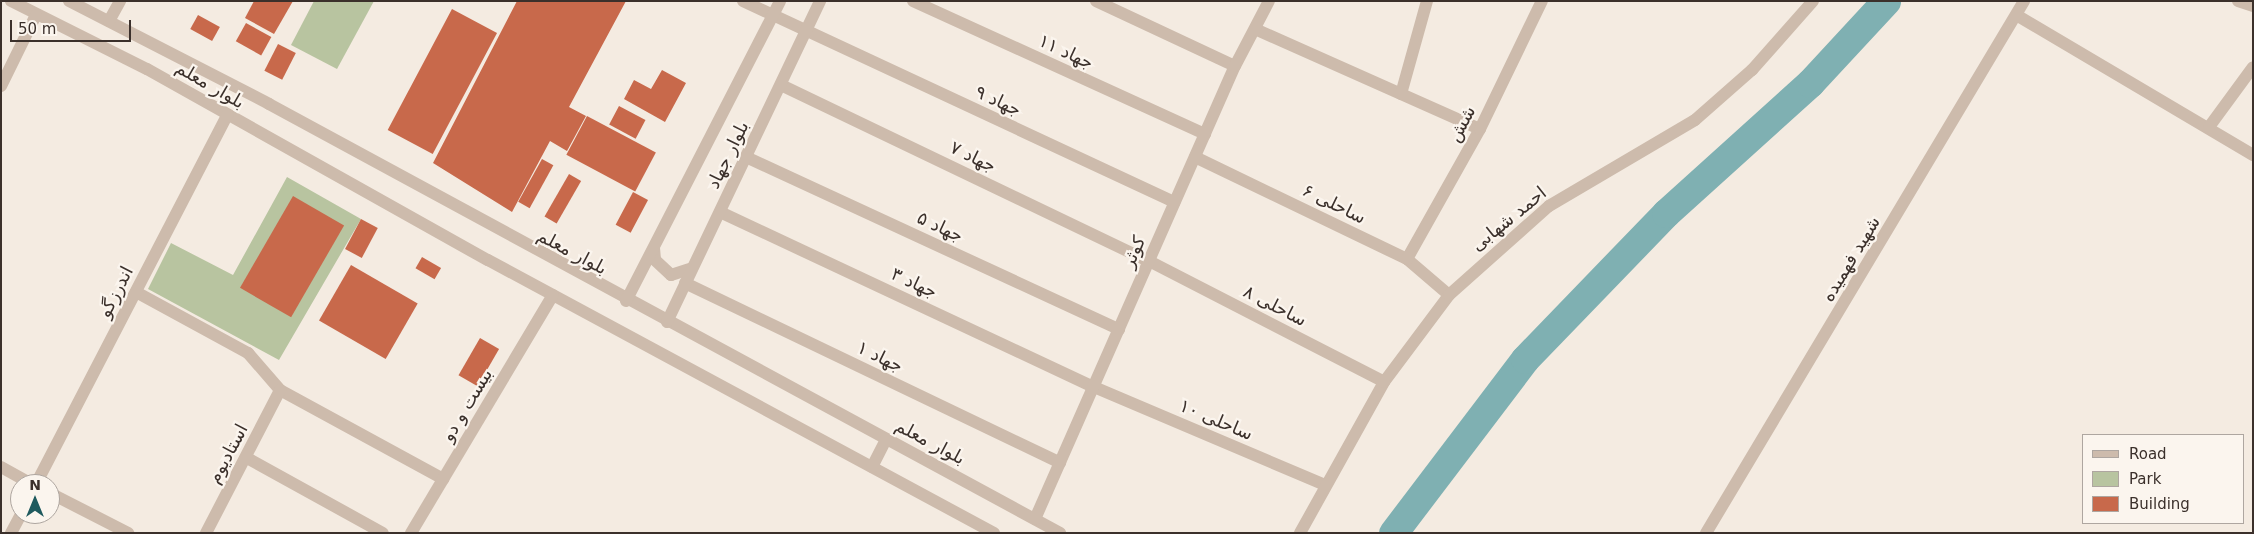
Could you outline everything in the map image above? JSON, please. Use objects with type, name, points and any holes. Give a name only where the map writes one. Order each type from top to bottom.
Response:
[{"type":"street","name":"بلوار معلم","points":[[11,1],[147,68],[227,115],[553,295],[994,533]]},
{"type":"street","name":"بلوار معلم","points":[[69,1],[1060,533]]},
{"type":"street","points":[[109,21],[120,1]]},
{"type":"street","name":"جهاد ۹","points":[[742,1],[1175,202]]},
{"type":"street","name":"بلوار جهاد","points":[[626,301],[780,1]]},
{"type":"street","name":"بلوار جهاد","points":[[666,322],[820,1]]},
{"type":"street","name":"جهاد ۱۱","points":[[913,1],[1205,134]]},
{"type":"street","points":[[1096,1],[1235,66]]},
{"type":"street","name":"کوثر","points":[[1035,519],[1235,66],[1269,1]]},
{"type":"street","points":[[1401,94],[1427,1]]},
{"type":"street","name":"شش","points":[[1407,259],[1480,129],[1542,1]]},
{"type":"street","name":"احمد شهابی","points":[[1300,533],[1384,382],[1450,295],[1549,206],[1695,120],[1752,70],[1813,1]]},
{"type":"street","name":"شهید فهمیده","points":[[1706,533],[2018,16],[2024,1]]},
{"type":"street","points":[[2238,1],[2253,6]]},
{"type":"street","points":[[1,86],[36,14]]},
{"type":"street","points":[[2018,16],[2209,127],[2253,155]]},
{"type":"street","points":[[1254,29],[1480,129]]},
{"type":"street","points":[[2209,127],[2253,67]]},
{"type":"street","name":"جهاد ۷","points":[[781,85],[1149,261]]},
{"type":"street","name":"اندرزگو","points":[[41,474],[227,115]]},
{"type":"street","name":"جهاد ۵","points":[[746,157],[1119,328]]},
{"type":"street","name":"ساحلی ۶","points":[[1195,157],[1407,259],[1450,295]]},
{"type":"street","name":"جهاد ۳","points":[[720,212],[1094,387]]},
{"type":"street","points":[[654,248],[654,260],[666,272],[683,274],[692,268]]},
{"type":"street","name":"ساحلی ۸","points":[[1149,261],[1384,382]]},
{"type":"street","name":"جهاد ۱","points":[[686,282],[1060,463]]},
{"type":"street","points":[[136,292],[248,353],[280,390],[443,479]]},
{"type":"street","name":"بیست و دو","points":[[411,533],[553,295]]},
{"type":"street","name":"ساحلی ۱۰","points":[[1094,387],[1325,485]]},
{"type":"street","name":"استادیوم","points":[[206,533],[247,458],[280,390]]},
{"type":"street","points":[[872,467],[886,439]]},
{"type":"street","points":[[247,458],[383,533]]},
{"type":"street","points":[[1,467],[14,474]]},
{"type":"street","points":[[60,498],[128,533]]},
{"type":"green space","points":[[314,1],[374,1],[337,69],[291,45]]},
{"type":"green space","points":[[287,177],[361,219],[279,360],[148,289],[171,243],[233,275]]},
{"type":"building","points":[[254,1],[293,1],[274,34],[245,18]]},
{"type":"building","points":[[517,1],[626,1],[569,107],[586,116],[567,151],[550,141],[512,212],[433,163]]},
{"type":"building","points":[[452,9],[497,33],[433,154],[388,130]]},
{"type":"building","points":[[198,15],[220,27],[212,41],[190,29]]},
{"type":"building","points":[[246,23],[271,37],[261,55],[236,41]]},
{"type":"building","points":[[278,44],[296,53],[282,80],[264,71]]},
{"type":"building","points":[[662,70],[686,83],[665,122],[624,99],[634,80],[651,89]]},
{"type":"building","points":[[619,106],[645,120],[636,139],[609,125]]},
{"type":"building","points":[[587,116],[656,153],[635,191],[566,155]]},
{"type":"building","points":[[542,159],[553,165],[530,208],[518,202]]},
{"type":"building","points":[[569,174],[581,181],[557,223],[544,216]]},
{"type":"building","points":[[633,192],[648,200],[631,233],[616,225]]},
{"type":"building","points":[[293,196],[344,226],[291,317],[240,288]]},
{"type":"building","points":[[361,219],[378,228],[362,258],[345,249]]},
{"type":"building","points":[[422,257],[441,268],[435,279],[416,268]]},
{"type":"building","points":[[351,265],[418,304],[386,359],[319,320]]},
{"type":"building","points":[[480,338],[499,349],[478,386],[458,375]]},
{"type":"waterway","points":[[1393,533],[1525,359],[1666,213],[1810,83],[1886,1]]}]
